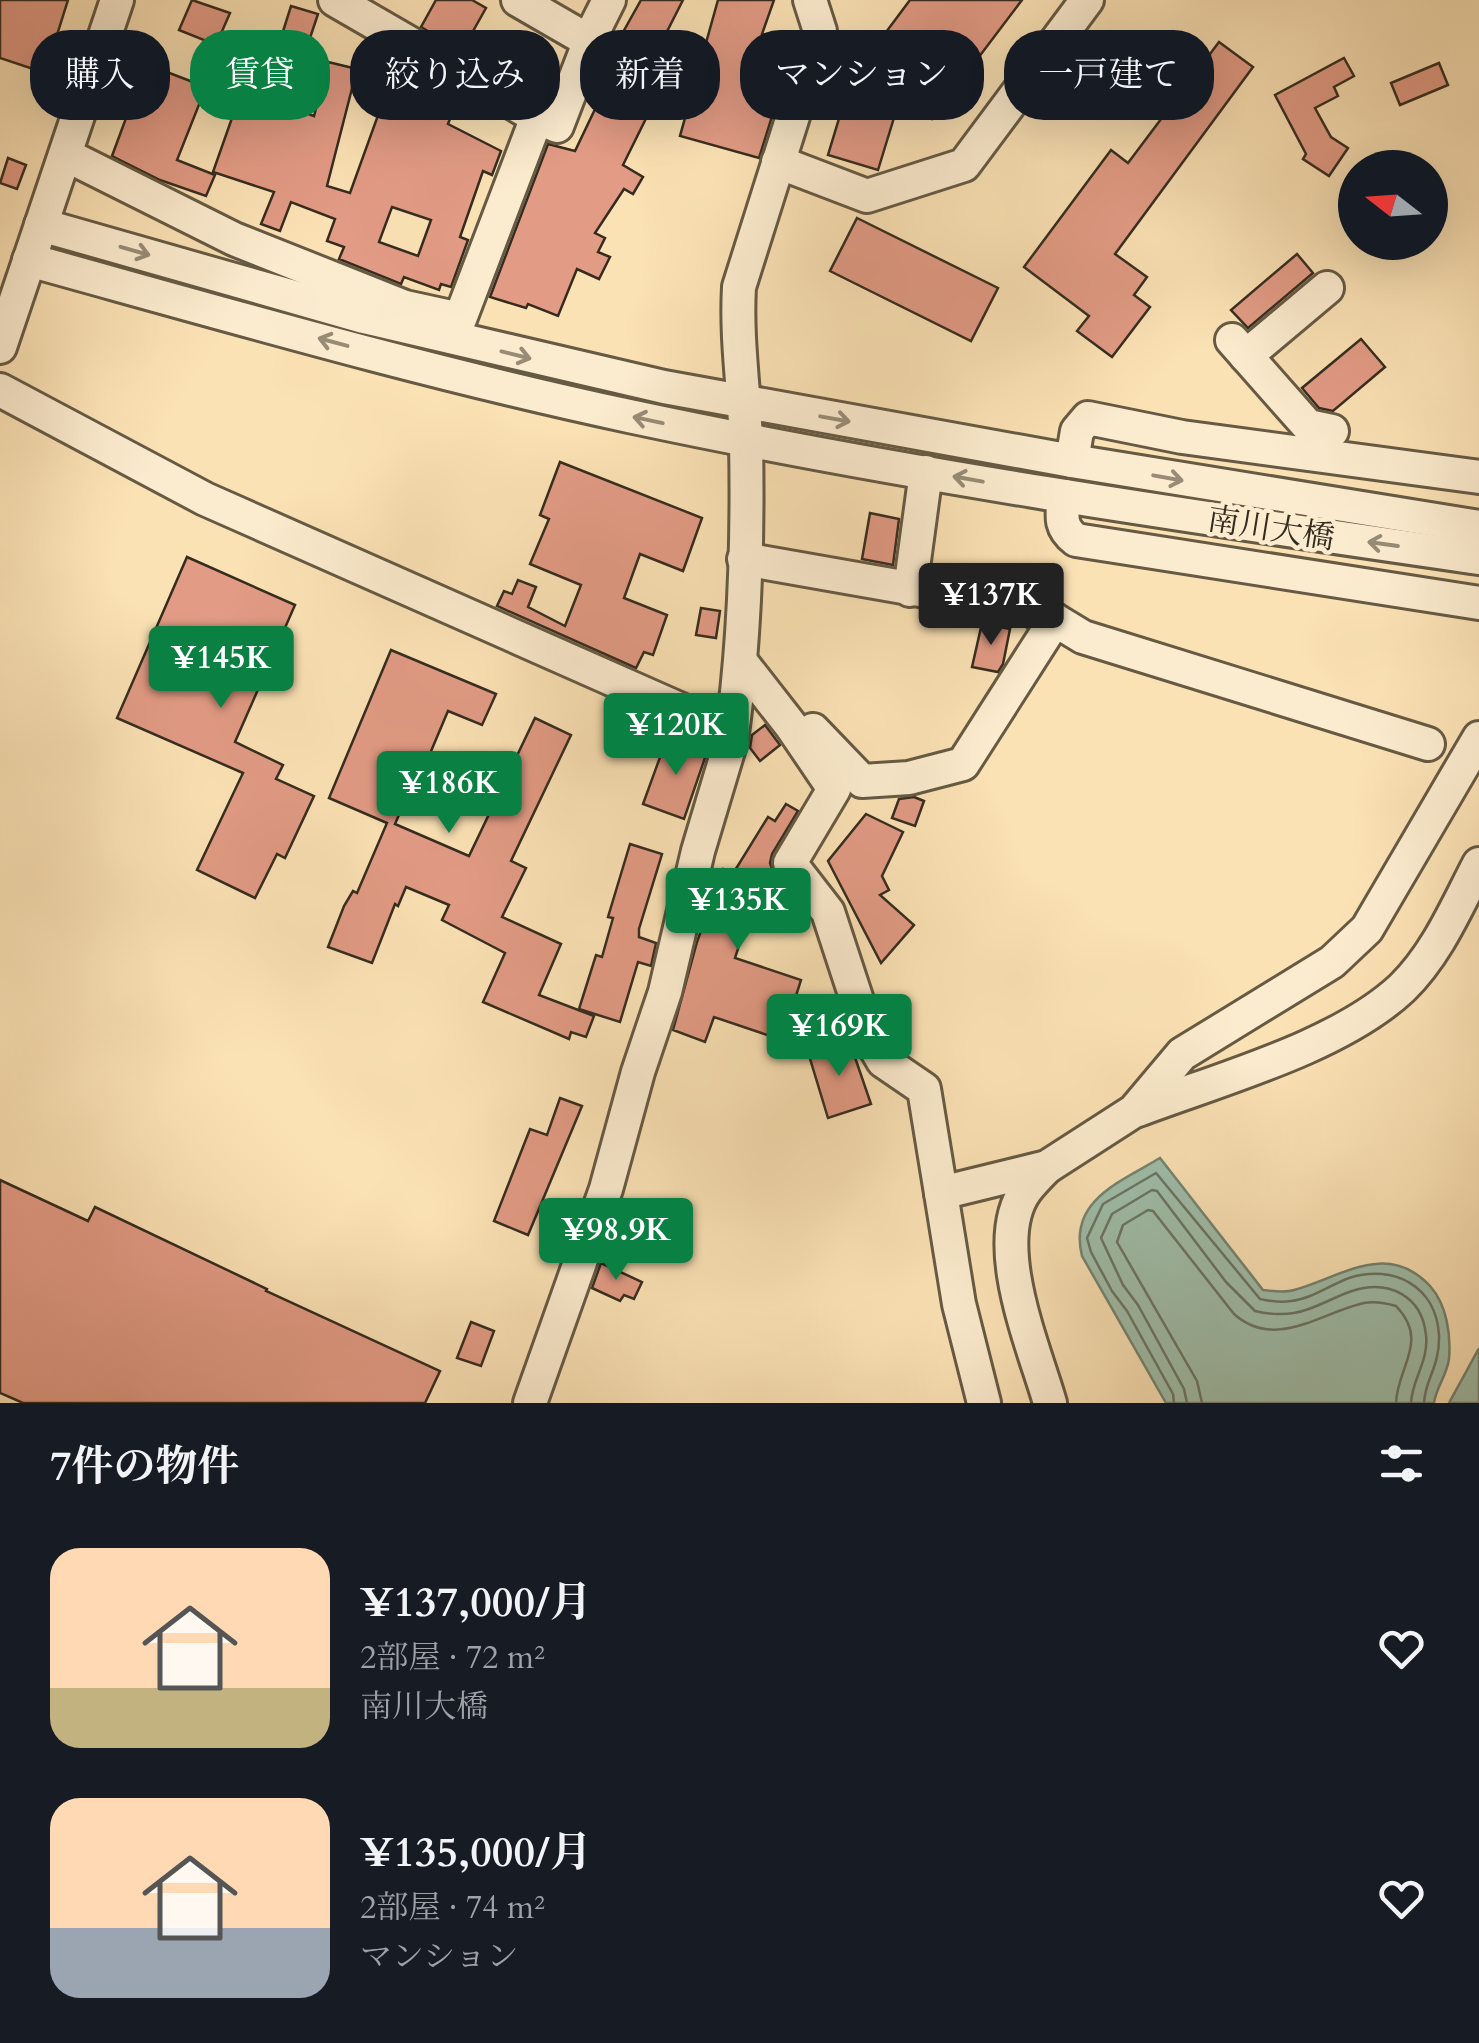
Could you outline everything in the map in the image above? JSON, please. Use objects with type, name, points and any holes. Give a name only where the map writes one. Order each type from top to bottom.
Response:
[{"type":"street","points":[[0,348],[117,0]]},
{"type":"street","points":[[335,0],[387,30]]},
{"type":"street","points":[[518,0],[580,36]]},
{"type":"street","points":[[594,30],[609,0]]},
{"type":"street","points":[[530,1403],[606,1190],[638,1072],[665,992],[698,851],[731,741],[742,663],[746,440],[737,323],[740,286],[820,31],[810,0]]},
{"type":"street","points":[[778,162],[866,196],[964,165],[1087,0]]},
{"type":"street","points":[[560,118],[580,65]]},
{"type":"street","points":[[456,329],[536,120]]},
{"type":"street","points":[[66,156],[372,307]]},
{"type":"street","points":[[41,225],[372,307],[405,307],[558,365],[743,403],[1072,461],[1479,527]]},
{"type":"street","name":"南川大橋","points":[[29,260],[420,365],[624,415],[1064,496],[1479,558]]},
{"type":"street","points":[[1327,288],[1239,348],[1308,426],[1479,477]]},
{"type":"street","points":[[0,390],[205,499],[695,716],[731,741]]},
{"type":"street","points":[[1072,461],[1077,431],[1088,418],[1182,437],[1336,434]]},
{"type":"street","points":[[910,590],[926,472]]},
{"type":"street","points":[[1064,496],[1061,523],[1076,540],[1479,603]]},
{"type":"street","points":[[744,559],[1028,608],[1083,637],[1428,744]]},
{"type":"street","points":[[792,727],[812,728],[862,781],[909,778],[963,764],[1055,620]]},
{"type":"street","points":[[742,663],[834,788],[790,863],[828,912],[869,1037],[883,1061],[924,1089],[959,1304],[984,1403]]},
{"type":"street","points":[[1134,1112],[1182,1054],[1332,962],[1367,928],[1479,738]]},
{"type":"street","points":[[941,1193],[1047,1167],[1134,1112],[1338,1034],[1402,988],[1426,960],[1479,864]]},
{"type":"street","points":[[1047,1167],[1024,1192],[1014,1217],[1010,1261],[1050,1403]]},
{"type":"water","points":[[1160,1158],[1263,1290],[1290,1291],[1346,1271],[1380,1264],[1414,1272],[1430,1286],[1444,1311],[1449,1340],[1448,1365],[1434,1403],[1166,1403],[1082,1256],[1080,1237],[1090,1207],[1101,1195]]},
{"type":"water","points":[[1478,1350],[1479,1403],[1449,1403]]},
{"type":"building","points":[[0,0],[68,0],[59,30],[30,30],[30,68],[0,58]]},
{"type":"building","points":[[192,0],[230,13],[223,30],[190,30],[190,34],[179,30]]},
{"type":"building","points":[[436,0],[472,0],[486,8],[474,30],[421,27]]},
{"type":"building","points":[[641,0],[683,0],[668,30],[624,30]]},
{"type":"building","points":[[718,0],[774,0],[763,30],[740,30],[740,120],[771,120],[759,158],[680,136],[684,120],[720,120],[720,30],[710,30]]},
{"type":"building","points":[[910,0],[1022,0],[984,50],[984,30],[888,30]]},
{"type":"building","points":[[291,6],[318,14],[313,30],[283,30]]},
{"type":"building","points":[[1219,42],[1253,67],[1214,120],[1214,49]]},
{"type":"building","points":[[1344,58],[1354,76],[1334,87],[1338,96],[1315,108],[1331,137],[1348,148],[1338,150],[1338,163],[1329,176],[1303,159],[1306,154],[1275,95]]},
{"type":"building","points":[[330,62],[350,67],[350,96],[327,186],[350,193],[376,120],[450,120],[448,124],[501,151],[492,175],[483,171],[460,237],[468,240],[451,287],[441,284],[439,290],[404,277],[401,284],[339,259],[344,247],[327,241],[335,219],[291,202],[280,231],[261,224],[274,192],[213,172],[231,120],[330,120]],"holes":[[[392,207],[431,220],[418,256],[379,242]]]},
{"type":"building","points":[[1439,63],[1448,85],[1400,105],[1391,83]]},
{"type":"building","points":[[170,73],[190,81],[193,120],[177,160],[215,175],[206,196],[160,180],[112,156],[125,120],[170,120]]},
{"type":"building","points":[[590,120],[645,120],[623,165],[643,177],[633,194],[624,189],[595,233],[605,238],[598,252],[610,257],[599,279],[577,269],[558,316],[528,304],[526,308],[490,297],[548,144],[575,151]]},
{"type":"building","points":[[839,120],[893,120],[878,170],[828,155]]},
{"type":"building","points":[[1160,120],[1214,120],[1115,254],[1147,277],[1134,295],[1150,307],[1112,357],[1077,331],[1089,316],[1024,267],[1111,150],[1128,163]]},
{"type":"building","points":[[8,158],[26,165],[17,189],[0,183]]},
{"type":"building","points":[[857,218],[998,288],[971,341],[830,271]]},
{"type":"building","points":[[1297,254],[1313,273],[1248,328],[1231,310]]},
{"type":"building","points":[[1361,339],[1385,367],[1333,411],[1319,408],[1302,388]]},
{"type":"building","points":[[560,462],[702,518],[683,571],[640,554],[624,598],[667,615],[653,655],[644,652],[636,668],[497,606],[504,591],[512,594],[518,580],[536,587],[528,607],[565,626],[581,585],[530,564],[549,519],[540,515]]},
{"type":"building","points":[[870,513],[899,519],[893,565],[862,559]]},
{"type":"building","points":[[187,557],[295,605],[235,742],[283,765],[276,779],[314,796],[285,858],[277,854],[255,898],[197,870],[243,773],[117,718]]},
{"type":"building","points":[[701,608],[720,611],[716,638],[696,635]]},
{"type":"building","points":[[982,623],[1010,629],[998,672],[972,667]]},
{"type":"building","points":[[391,650],[496,694],[482,725],[448,711],[395,824],[469,856],[535,718],[571,735],[511,861],[526,868],[502,917],[561,944],[539,995],[594,1016],[586,1037],[571,1032],[569,1039],[483,1002],[505,953],[442,920],[449,905],[406,887],[398,906],[395,904],[372,963],[328,947],[344,906],[353,891],[357,893],[387,823],[329,798]]},
{"type":"building","points":[[765,725],[780,745],[760,761],[750,748],[752,735]]},
{"type":"building","points":[[678,735],[708,749],[684,819],[643,804],[663,749],[672,752]]},
{"type":"building","points":[[914,797],[924,801],[915,826],[892,818],[899,799]]},
{"type":"building","points":[[786,804],[798,811],[772,854],[774,874],[764,889],[759,884],[735,958],[801,980],[782,1040],[714,1017],[705,1042],[673,1030],[697,942],[723,869],[734,872],[768,817],[775,821]]},
{"type":"building","points":[[866,814],[903,832],[882,876],[889,890],[880,895],[914,925],[881,963],[828,861]]},
{"type":"building","points":[[630,844],[662,854],[639,929],[639,937],[656,943],[651,966],[638,962],[620,1022],[579,1009],[596,955],[602,957],[613,918],[608,917]]},
{"type":"building","points":[[849,1040],[871,1104],[828,1118],[808,1052]]},
{"type":"building","points":[[560,1098],[582,1106],[528,1235],[494,1221],[530,1129],[547,1135]]},
{"type":"building","points":[[0,1180],[88,1221],[95,1207],[440,1371],[425,1403],[23,1403],[0,1393]]},
{"type":"building","points":[[601,1263],[642,1282],[634,1299],[624,1295],[620,1301],[592,1288]]},
{"type":"building","points":[[471,1322],[494,1331],[481,1366],[457,1358]]}]
